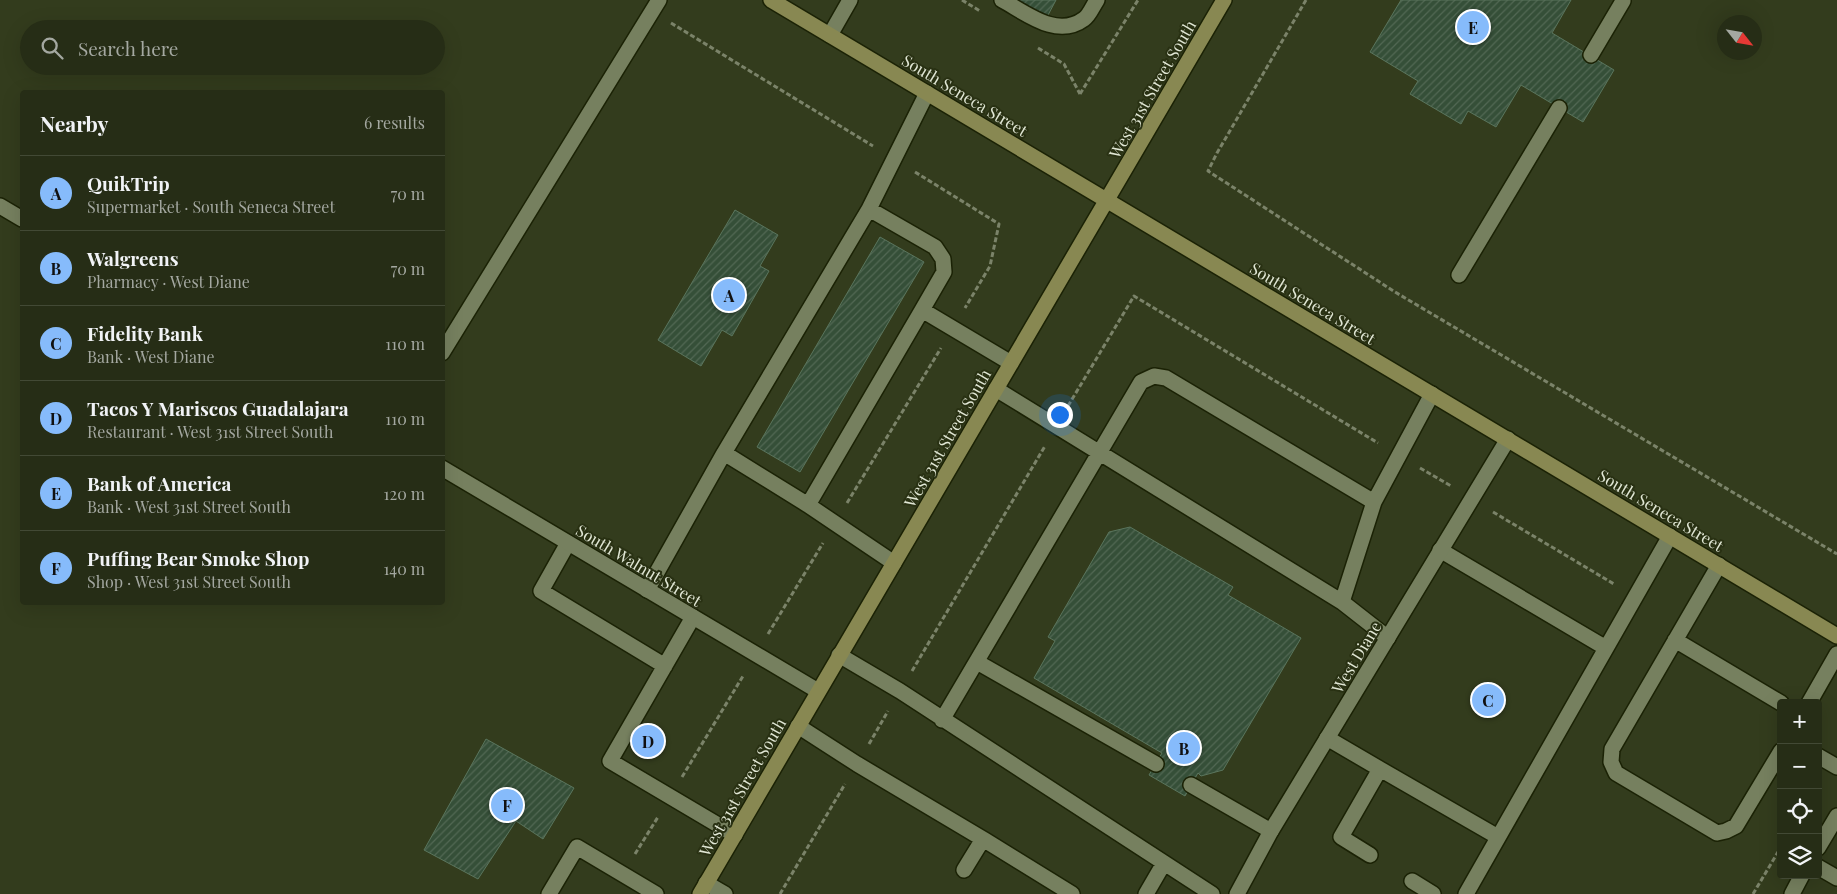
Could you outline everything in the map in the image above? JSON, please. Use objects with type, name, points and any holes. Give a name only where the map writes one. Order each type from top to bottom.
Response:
[{"type":"street","name":"South Seneca Street","points":[[770,0],[1837,636]]},
{"type":"street","points":[[830,35],[850,0]]},
{"type":"street","points":[[1002,0],[1047,25],[1067,26],[1085,19],[1097,0]]},
{"type":"street","name":"West 31st Street South","points":[[703,889],[1224,0]]},
{"type":"street","points":[[1590,55],[1623,1]]},
{"type":"street","points":[[445,348],[655,6]]},
{"type":"street","points":[[647,590],[724,453],[869,209],[927,94]]},
{"type":"street","points":[[1459,275],[1559,108]]},
{"type":"street","points":[[0,206],[20,219]]},
{"type":"street","points":[[808,505],[944,272],[943,259],[935,247],[869,209]]},
{"type":"street","points":[[922,310],[1012,363]]},
{"type":"street","points":[[942,720],[1098,453],[1142,382],[1154,376],[1166,378],[1374,502]]},
{"type":"street","points":[[996,389],[1342,602],[1388,638]]},
{"type":"street","points":[[1342,602],[1374,502],[1432,394]]},
{"type":"street","name":"West Diane","points":[[1237,894],[1271,831],[1508,439]]},
{"type":"street","points":[[724,453],[808,505],[894,563]]},
{"type":"street","name":"South Walnut Street","points":[[445,470],[818,692]]},
{"type":"street","points":[[1466,894],[1670,536]]},
{"type":"street","points":[[568,543],[541,591],[665,666]]},
{"type":"street","points":[[1440,550],[1606,648]]},
{"type":"street","points":[[1719,565],[1612,749],[1611,762],[1616,773],[1717,833],[1726,832],[1736,826],[1777,757]]},
{"type":"street","points":[[693,617],[610,761],[734,835]]},
{"type":"street","points":[[1675,640],[1777,701]]},
{"type":"street","points":[[1811,699],[1837,654]]},
{"type":"street","points":[[840,655],[900,691],[1212,894]]},
{"type":"street","points":[[977,662],[1156,764]]},
{"type":"street","points":[[798,726],[857,764],[983,838],[1072,894]]},
{"type":"street","points":[[1327,738],[1498,837]]},
{"type":"street","points":[[1822,758],[1837,767]]},
{"type":"street","points":[[1370,855],[1341,837],[1380,769]]},
{"type":"street","points":[[1191,785],[1271,831]]},
{"type":"street","points":[[1822,841],[1837,816]]},
{"type":"street","points":[[964,870],[983,838]]},
{"type":"street","points":[[549,894],[576,847],[656,894]]},
{"type":"street","points":[[1146,894],[1164,863]]},
{"type":"street","points":[[1822,869],[1837,878]]},
{"type":"street","points":[[1792,894],[1800,879]]},
{"type":"street","points":[[1412,881],[1433,894]]},
{"type":"street","points":[[703,889],[725,894]]},
{"type":"path","points":[[1080,94],[1138,0]]},
{"type":"path","points":[[1306,0],[1216,153],[1208,170],[1394,292],[1837,554]]},
{"type":"path","points":[[623,875],[990,266],[999,224],[655,6]]},
{"type":"path","points":[[1753,894],[1777,854]]},
{"type":"building","points":[[1018,0],[1056,0],[1047,17]]},
{"type":"building","points":[[1401,0],[1571,0],[1552,33],[1614,70],[1583,122],[1521,85],[1496,127],[1468,111],[1461,124],[1410,94],[1418,81],[1370,52]]},
{"type":"building","points":[[735,210],[778,235],[760,266],[769,271],[732,336],[722,330],[701,366],[658,340]]},
{"type":"building","points":[[880,237],[924,262],[800,472],[757,447]]},
{"type":"building","points":[[1130,527],[1233,587],[1228,595],[1301,638],[1223,770],[1201,776],[1198,773],[1185,796],[1149,775],[1162,753],[1034,678],[1055,641],[1048,637],[1109,532]]},
{"type":"building","points":[[486,739],[574,788],[543,839],[516,821],[478,879],[424,850]]},
{"type":"place","name":"Bank of America","points":[[1473,27]]},
{"type":"place","name":"QuikTrip","points":[[729,295]]},
{"type":"place","name":"Fidelity Bank","points":[[1488,700]]},
{"type":"place","name":"Tacos Y Mariscos Guadalajara","points":[[648,741]]},
{"type":"place","name":"Walgreens","points":[[1184,748]]},
{"type":"place","name":"Puffing Bear Smoke Shop","points":[[507,805]]}]
